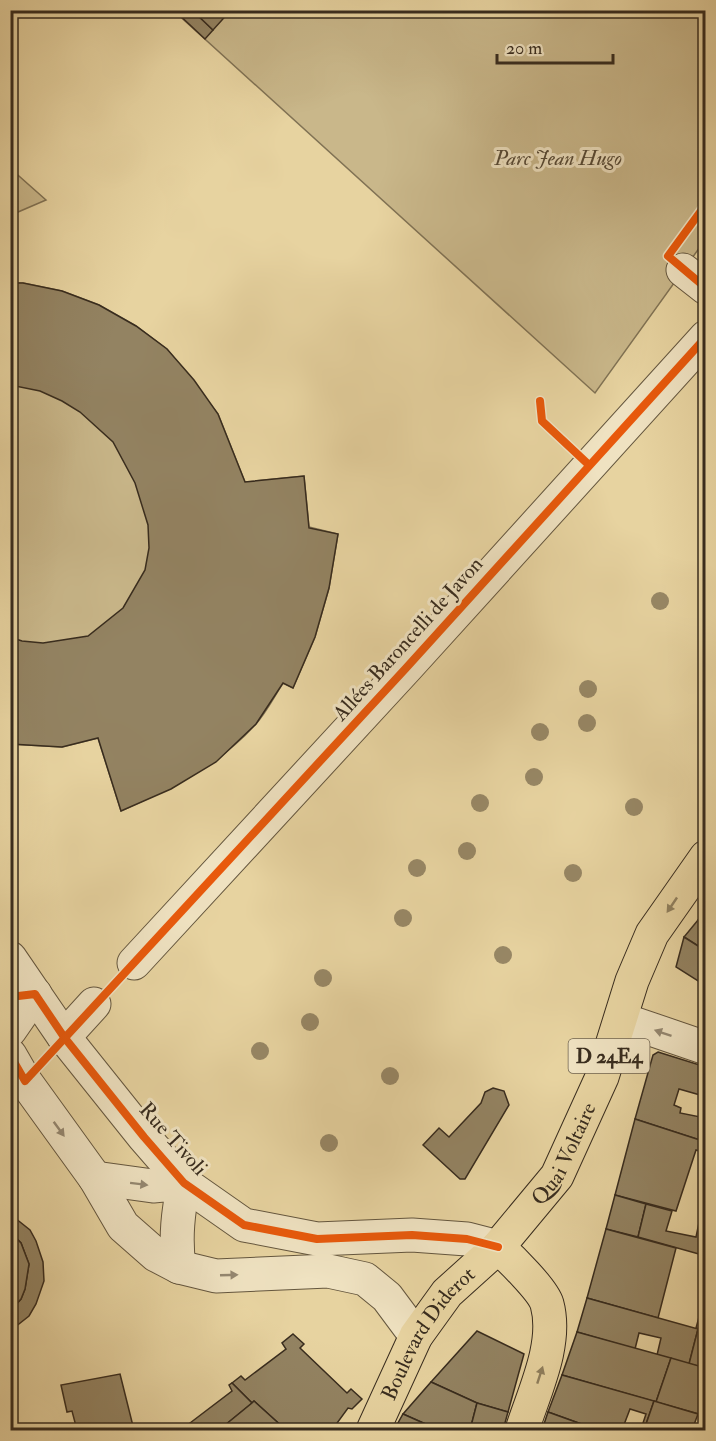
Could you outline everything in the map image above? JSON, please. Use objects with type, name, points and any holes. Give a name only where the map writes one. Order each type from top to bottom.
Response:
[{"type":"main road","name":"Quai Voltaire","points":[[498,1247],[557,1176],[602,1077],[632,981],[652,934],[705,857]]},
{"type":"main road","name":"Boulevard Diderot","points":[[373,1431],[416,1336],[447,1293],[498,1247]]},
{"type":"main road","points":[[498,1247],[522,1269],[547,1302],[550,1344],[522,1431]]},
{"type":"street","name":"Allées Baroncelli de Javon","points":[[134,963],[392,684],[705,337]]},
{"type":"street","name":"Rue Tivoli","points":[[10,958],[23,995],[64,1037],[184,1183],[244,1225],[317,1239],[412,1235],[467,1239],[498,1247]]},
{"type":"street","points":[[10,1030],[23,995]]},
{"type":"street","points":[[64,1037],[94,1004]]},
{"type":"street","points":[[621,1019],[705,1048]]},
{"type":"street","points":[[10,1055],[25,1081],[95,1178],[123,1226],[156,1255],[179,1267],[216,1276],[328,1271],[365,1279],[387,1297],[416,1336]]},
{"type":"street","name":"Rue Tivoli","points":[[95,1178],[153,1185],[184,1183]]},
{"type":"street","name":"Rue Tivoli","points":[[179,1267],[177,1221],[184,1183]]},
{"type":"green space","name":"Parc Jean Hugo","points":[[174,11],[705,11],[705,240],[595,393]]},
{"type":"green space","points":[[11,169],[46,200],[11,215]]},
{"type":"green space","points":[[10,283],[23,283],[62,291],[99,305],[136,326],[167,349],[218,414],[245,482],[304,476],[309,527],[338,534],[329,588],[315,637],[293,688],[283,683],[255,725],[225,753],[175,785],[121,811],[98,738],[62,747],[11,744]]},
{"type":"building","points":[[174,10],[192,10],[213,30],[205,39]]},
{"type":"building","points":[[192,10],[231,10],[213,30]]},
{"type":"building","points":[[10,283],[23,283],[62,291],[99,305],[136,326],[167,349],[194,380],[218,414],[245,482],[304,476],[309,528],[338,534],[329,588],[315,637],[293,688],[283,683],[256,724],[216,762],[171,789],[121,811],[98,738],[62,747],[10,744],[10,637],[43,643],[88,636],[123,608],[145,570],[149,548],[148,525],[135,483],[113,442],[80,412],[62,401],[40,391],[10,385]]},
{"type":"building","points":[[706,908],[706,926],[698,920]]},
{"type":"building","points":[[698,920],[706,926],[706,951],[684,937]]},
{"type":"building","points":[[684,937],[706,951],[706,986],[676,967]]},
{"type":"building","points":[[658,1052],[706,1067],[706,1094],[700,1092],[700,1095],[679,1089],[674,1105],[681,1108],[680,1113],[700,1117],[706,1100],[706,1142],[635,1119],[653,1055]]},
{"type":"building","points":[[493,1088],[504,1091],[509,1105],[465,1179],[460,1179],[423,1145],[439,1128],[449,1137],[481,1103],[485,1092]]},
{"type":"building","points":[[635,1119],[706,1142],[706,1153],[696,1150],[676,1211],[615,1195]]},
{"type":"building","points":[[615,1195],[646,1204],[638,1237],[606,1229]]},
{"type":"building","points":[[646,1204],[672,1211],[666,1231],[696,1237],[700,1218],[706,1220],[706,1256],[638,1237]]},
{"type":"building","points":[[706,1205],[706,1220],[700,1218]]},
{"type":"building","points":[[10,1214],[30,1230],[36,1241],[43,1262],[44,1281],[29,1316],[10,1331],[10,1311],[21,1299],[29,1264],[21,1243],[10,1232]]},
{"type":"building","points":[[606,1229],[676,1248],[658,1318],[587,1298]]},
{"type":"building","points":[[10,1232],[21,1243],[29,1264],[21,1299],[10,1311]]},
{"type":"building","points":[[706,1292],[706,1331],[696,1328]]},
{"type":"building","points":[[587,1298],[698,1329],[689,1364],[657,1355],[661,1338],[639,1333],[635,1349],[577,1332]]},
{"type":"building","points":[[698,1329],[706,1331],[706,1368],[689,1364]]},
{"type":"building","points":[[477,1331],[524,1354],[508,1412],[477,1403],[431,1382]]},
{"type":"building","points":[[577,1332],[671,1358],[656,1402],[562,1375]]},
{"type":"building","points":[[293,1334],[304,1344],[300,1348],[347,1393],[351,1389],[362,1399],[352,1409],[348,1408],[332,1430],[286,1430],[254,1401],[252,1403],[232,1383],[241,1376],[245,1380],[286,1349],[282,1343]]},
{"type":"building","points":[[671,1358],[706,1368],[706,1397],[699,1414],[656,1402]]},
{"type":"building","points":[[120,1374],[134,1430],[77,1430],[72,1411],[67,1412],[61,1385]]},
{"type":"building","points":[[562,1375],[654,1401],[646,1424],[643,1423],[646,1414],[630,1409],[622,1430],[598,1430],[548,1412]]},
{"type":"building","points":[[431,1382],[477,1403],[470,1430],[439,1430],[403,1414]]},
{"type":"building","points":[[232,1383],[252,1403],[219,1430],[197,1430],[190,1423],[232,1391],[229,1385]]},
{"type":"building","points":[[254,1401],[286,1430],[219,1430],[252,1403]]},
{"type":"building","points":[[654,1401],[698,1414],[692,1430],[644,1430]]},
{"type":"building","points":[[477,1403],[508,1412],[503,1430],[470,1430]]},
{"type":"building","points":[[548,1412],[598,1430],[542,1430]]},
{"type":"building","points":[[403,1414],[439,1430],[394,1430]]},
{"type":"cycle path","points":[[706,204],[668,256],[706,288]]},
{"type":"cycle path","points":[[10,1055],[25,1081],[407,667],[706,337]]},
{"type":"cycle path","points":[[540,401],[542,421],[589,465]]},
{"type":"cycle path","points":[[10,997],[35,994],[64,1037],[184,1183],[244,1225],[317,1239],[412,1235],[467,1239],[498,1247]]}]
